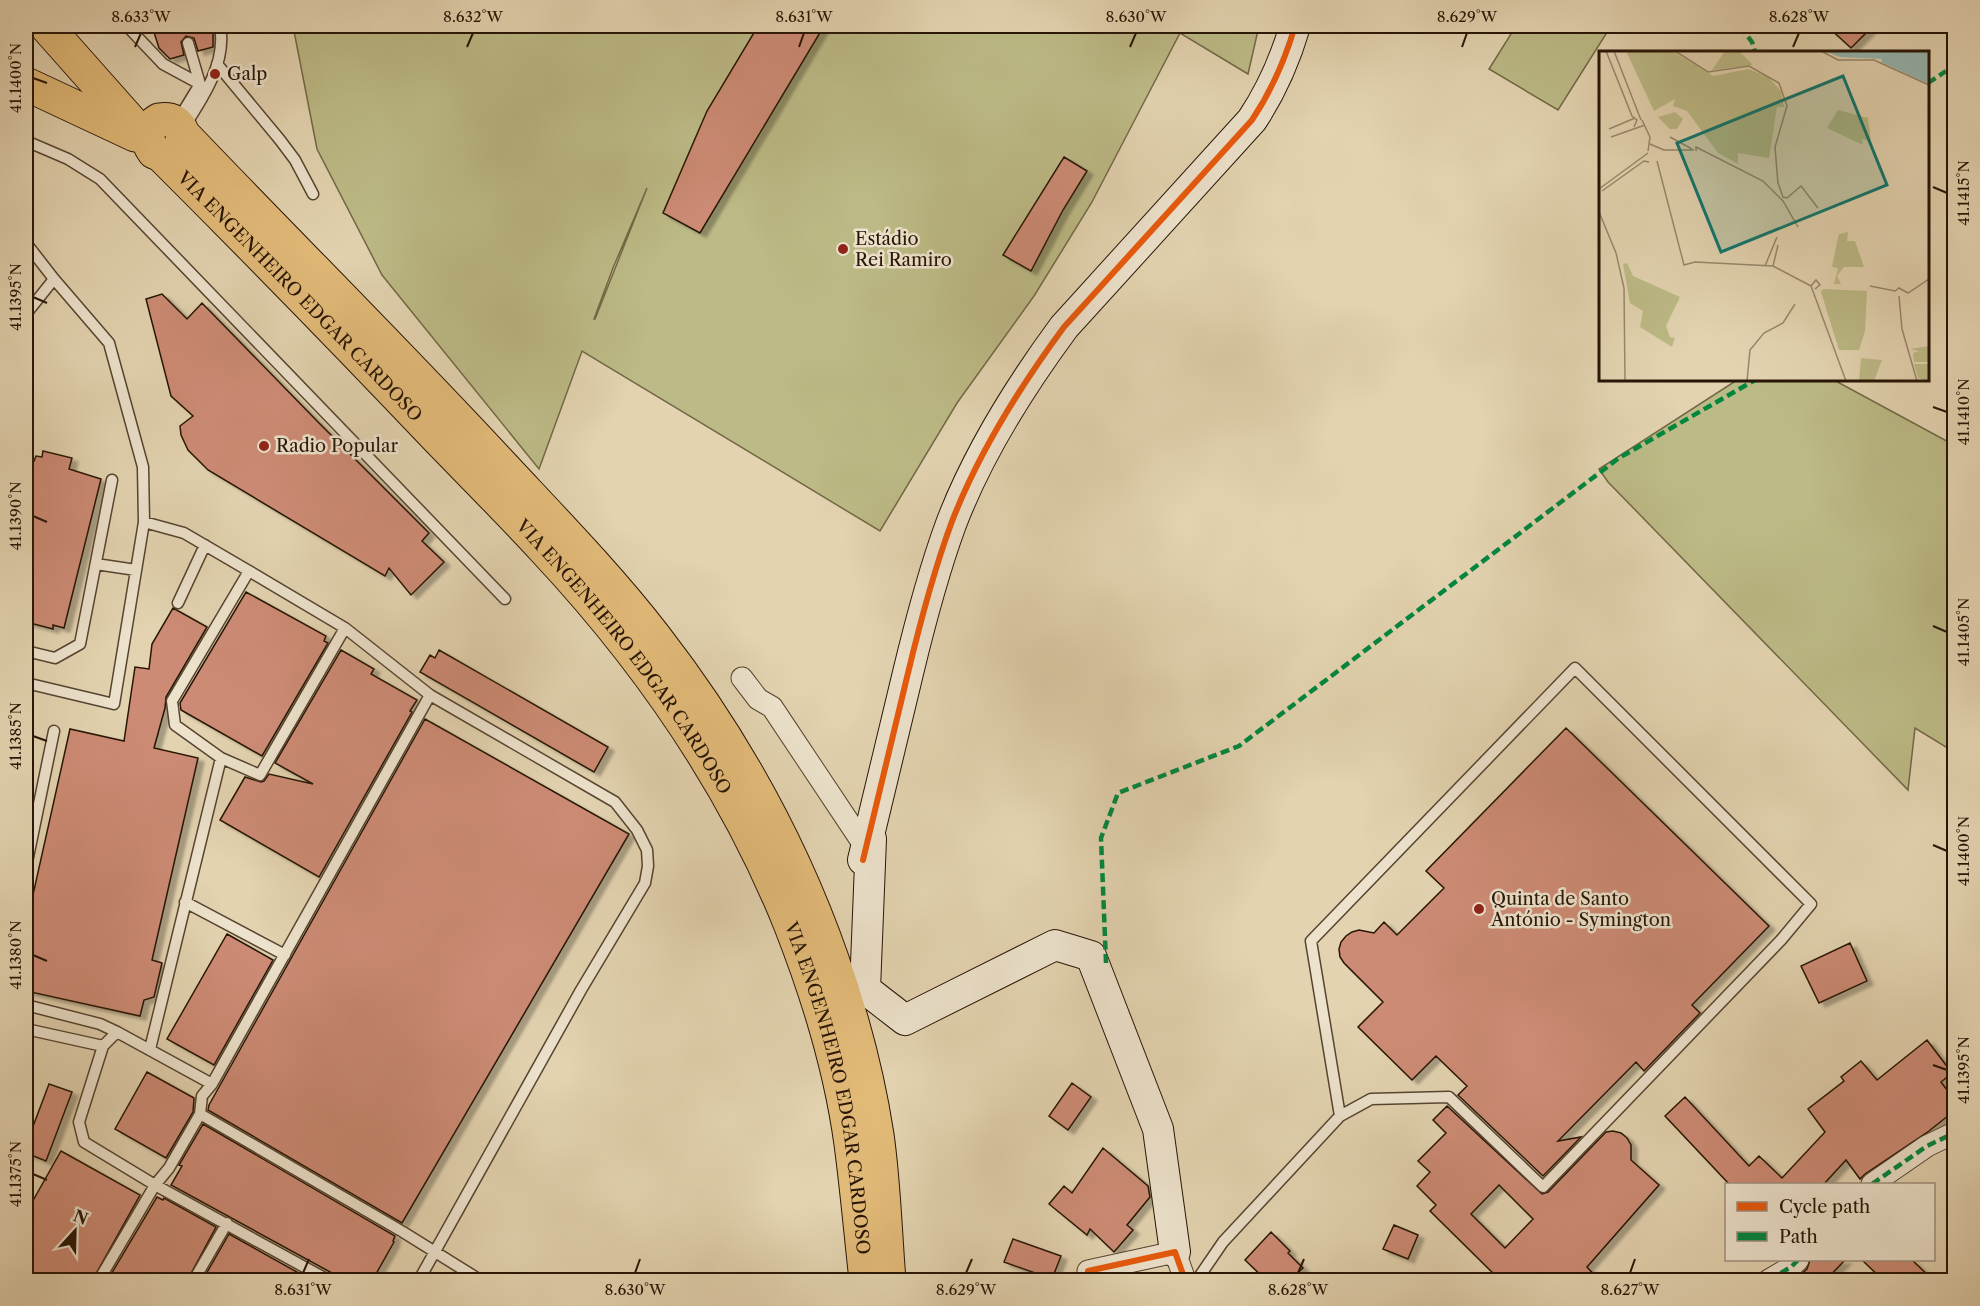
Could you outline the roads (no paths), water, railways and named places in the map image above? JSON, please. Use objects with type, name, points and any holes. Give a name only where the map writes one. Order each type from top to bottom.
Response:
[{"type":"main road","name":"VIA ENGENHEIRO EDGAR CARDOSO","points":[[46,26],[170,137],[238,192],[416,373],[521,506],[574,582],[648,673],[682,721],[737,811],[775,889],[807,971],[864,1140],[889,1281]]},
{"type":"main road","points":[[26,84],[170,137]]},
{"type":"main road","name":"VIA ENGENHEIRO EDGAR CARDOSO","points":[[170,137],[298,292],[521,506]]},
{"type":"main road","name":"VIA ENGENHEIRO EDGAR CARDOSO","points":[[864,1140],[866,1281]]},
{"type":"street","points":[[1185,1281],[1175,1252],[1158,1129],[1091,956],[1055,945],[906,1020],[865,989],[867,844],[936,566],[951,523],[990,440],[1037,363],[1064,327],[1252,120],[1278,75],[1295,26]]},
{"type":"street","points":[[742,678],[758,699],[772,707],[867,844]]},
{"type":"street","points":[[1875,1183],[1927,1146],[1954,1133]]},
{"type":"street","points":[[1088,1271],[1175,1252]]},
{"type":"street","points":[[1769,1281],[1797,1261]]},
{"type":"lane","points":[[127,26],[163,64],[200,84]]},
{"type":"lane","points":[[170,137],[205,95],[217,64],[222,34],[220,26]]},
{"type":"lane","points":[[170,137],[200,84],[188,43]]},
{"type":"lane","points":[[217,64],[273,130],[295,160],[312,194]]},
{"type":"lane","points":[[26,141],[68,159],[99,179],[505,599]]},
{"type":"lane","points":[[26,243],[109,343],[143,467],[144,522],[114,704],[26,683]]},
{"type":"lane","points":[[26,314],[54,279]]},
{"type":"lane","points":[[26,651],[55,658],[80,644],[112,480]]},
{"type":"lane","points":[[144,522],[184,533],[345,628],[430,695],[615,802],[637,830],[647,850],[648,866],[645,883],[576,1000],[419,1281]]},
{"type":"lane","points":[[178,603],[205,545]]},
{"type":"lane","points":[[96,564],[136,570]]},
{"type":"lane","points":[[249,571],[172,701],[175,725],[221,758],[260,775],[345,628]]},
{"type":"lane","points":[[1197,1281],[1222,1242],[1340,1116],[1371,1099],[1449,1097],[1543,1187],[1773,948],[1811,904],[1575,668],[1311,941],[1340,1116]]},
{"type":"lane","points":[[99,1281],[200,1114],[202,1096],[212,1084],[430,695]]},
{"type":"lane","points":[[26,867],[54,731]]},
{"type":"lane","points":[[150,1048],[221,758]]},
{"type":"lane","points":[[185,902],[285,955]]},
{"type":"lane","points":[[26,1005],[100,1024],[150,1048],[212,1084]]},
{"type":"lane","points":[[26,1029],[103,1046]]},
{"type":"lane","points":[[117,1032],[103,1046],[78,1122],[84,1142],[155,1185],[328,1281]]},
{"type":"lane","points":[[200,1114],[435,1252],[480,1281]]},
{"type":"lane","points":[[194,1281],[226,1223]]},
{"type":"place","name":"Galp","points":[[215,74]]},
{"type":"place","name":"Estádio Rei Ramiro","points":[[843,249]]},
{"type":"place","name":"Radio Popular","points":[[264,446]]},
{"type":"place","name":"Quinta de Santo António - Symington","points":[[1479,909]]}]
